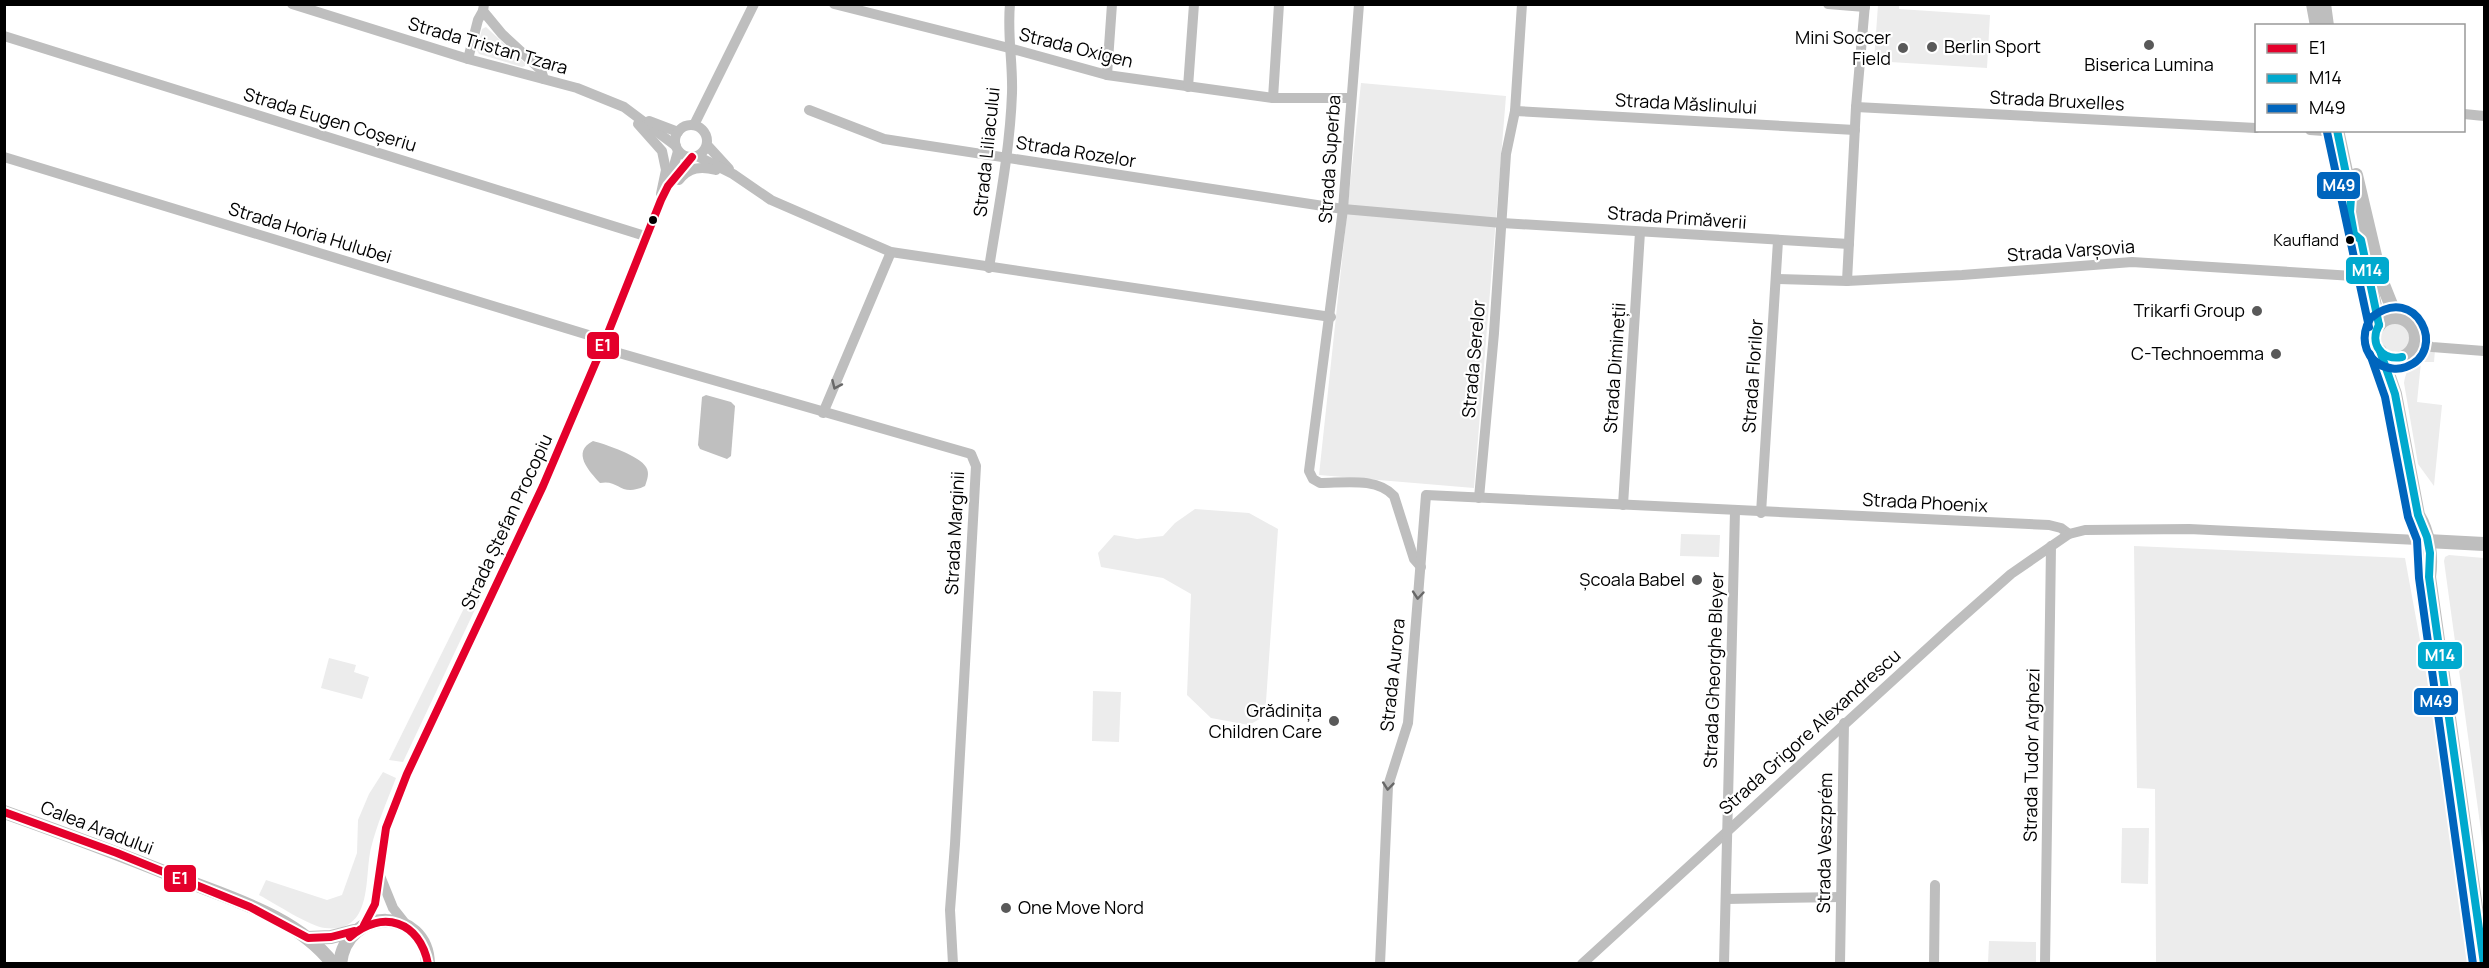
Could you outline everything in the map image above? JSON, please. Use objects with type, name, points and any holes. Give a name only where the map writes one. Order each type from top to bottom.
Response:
[{"type":"main road","points":[[2313,4],[2317,24]]},
{"type":"main road","points":[[2324,4],[2327,24]]},
{"type":"main road","points":[[2341,132],[2379,325],[2374,338],[2396,394],[2418,515],[2424,524],[2422,540],[2431,562],[2429,577],[2480,902],[2484,963]]},
{"type":"main road","points":[[2341,132],[2380,278],[2396,317]]},
{"type":"main road","points":[[2379,325],[2390,318],[2403,318],[2412,326],[2416,340],[2412,350],[2404,357],[2396,394]]},
{"type":"main road","points":[[2380,351],[2391,358],[2404,357]]},
{"type":"main road","points":[[2422,540],[2484,544]]},
{"type":"main road","name":"Calea Aradului","points":[[8,815],[117,853],[250,907],[308,938],[333,963]]},
{"type":"main road","points":[[308,938],[331,937],[379,920],[394,921],[408,927],[417,935],[424,945],[428,963]]},
{"type":"main road","points":[[340,963],[342,951],[359,928]]},
{"type":"street","name":"Strada Tristan Tzara","points":[[292,4],[468,59],[577,87],[624,107],[677,148]]},
{"type":"street","points":[[699,128],[704,108],[754,4]]},
{"type":"street","name":"Strada Oxigen","points":[[834,4],[1107,75],[1273,98],[1351,98]]},
{"type":"street","name":"Strada Liliacului","points":[[989,268],[1006,158],[1012,93],[1009,48],[1010,4]]},
{"type":"street","points":[[1107,75],[1112,4]]},
{"type":"street","points":[[1188,87],[1194,4]]},
{"type":"street","points":[[1273,98],[1279,4]]},
{"type":"street","name":"Strada Superba","points":[[1359,4],[1343,209],[1331,317],[1309,467],[1310,475],[1320,483],[1372,484],[1390,492],[1394,496],[1414,559],[1420,567]]},
{"type":"street","name":"Strada Serelor","points":[[1479,498],[1506,154],[1515,111],[1522,4]]},
{"type":"street","points":[[1828,4],[1865,6],[1856,107],[1847,281]]},
{"type":"street","points":[[468,59],[478,20],[484,8],[502,34],[541,70],[544,79]]},
{"type":"street","name":"Strada Eugen Coșeriu","points":[[4,36],[645,236]]},
{"type":"street","points":[[624,107],[662,151],[666,170],[661,200]]},
{"type":"street","name":"Strada Bruxelles","points":[[1856,107],[2255,128]]},
{"type":"street","name":"Strada Rozelor","points":[[809,110],[884,138],[1006,158],[1343,209],[1502,223]]},
{"type":"street","name":"Strada Măslinului","points":[[1515,111],[1855,130]]},
{"type":"street","points":[[2465,114],[2484,116]]},
{"type":"street","name":"Strada Tristan Tzara","points":[[637,116],[678,132]]},
{"type":"street","points":[[733,174],[707,145],[707,138],[699,128],[685,126],[678,132],[677,148],[687,157],[695,157],[733,174],[771,200],[891,252],[1331,317]]},
{"type":"street","points":[[695,157],[707,145]]},
{"type":"street","name":"Strada Ștefan Procopiu","points":[[359,928],[375,904],[386,828],[408,774],[543,486],[604,343],[645,236],[668,186],[677,148]]},
{"type":"street","name":"Strada Horia Hulubei","points":[[4,157],[595,336],[604,343]]},
{"type":"street","name":"Strada Ștefan Procopiu","points":[[668,186],[695,157]]},
{"type":"street","points":[[661,200],[690,170],[707,167],[733,174]]},
{"type":"street","name":"Strada Primăverii","points":[[1502,223],[1849,244]]},
{"type":"street","name":"Strada Dimineții","points":[[1623,505],[1640,232]]},
{"type":"street","name":"Strada Florilor","points":[[1761,513],[1778,241]]},
{"type":"street","points":[[823,413],[849,357],[891,252]]},
{"type":"street","name":"Strada Varșovia","points":[[1776,279],[1847,281],[2030,271],[2094,263],[2132,262],[2369,277]]},
{"type":"street","points":[[2416,340],[2432,346],[2484,351]]},
{"type":"street","name":"Strada Marginii","points":[[604,343],[612,351],[823,413],[964,450],[975,459],[955,844],[951,882],[953,963]]},
{"type":"street","name":"Strada Phoenix","points":[[1426,495],[1761,513],[2049,525],[2061,528],[2069,534],[2107,528],[2189,529],[2422,540]]},
{"type":"street","name":"Strada Aurora","points":[[1380,963],[1388,786],[1408,723],[1426,495]]},
{"type":"street","name":"Strada Gheorghe Bleyer","points":[[1724,963],[1735,511]]},
{"type":"street","name":"Strada Grigore Alexandrescu","points":[[1582,963],[2011,574],[2069,534]]},
{"type":"street","name":"Strada Tudor Arghezi","points":[[2045,963],[2050,546]]},
{"type":"street","name":"Strada Veszprém","points":[[1840,963],[1844,723]]},
{"type":"street","points":[[379,873],[393,908],[408,927]]},
{"type":"street","points":[[1934,963],[1935,885]]},
{"type":"street","points":[[1726,899],[1841,897]]},
{"type":"shaded area","name":"Berlin Sport","points":[[1878,5],[1899,5],[1899,9],[1990,15],[1987,68],[1874,61]]},
{"type":"shaded area","points":[[486,27],[525,63],[525,66],[479,54],[477,50],[482,29]]},
{"type":"shaded area","points":[[1361,83],[1506,96],[1474,488],[1319,475]]},
{"type":"shaded area","points":[[2395,323],[2406,327],[2410,338],[2406,349],[2395,353],[2384,349],[2380,338],[2384,327]]},
{"type":"shaded area","points":[[2435,350],[2434,362],[2421,362],[2417,402],[2442,405],[2434,486],[2418,464],[2404,383],[2407,371],[2414,360],[2423,353]]},
{"type":"shaded area","points":[[706,395],[731,402],[735,406],[731,456],[727,459],[700,449],[698,445],[702,397]]},
{"type":"shaded area","points":[[593,441],[622,451],[642,463],[648,472],[645,486],[630,490],[612,483],[600,483],[587,467],[583,456],[587,445]]},
{"type":"shaded area","points":[[1195,509],[1249,513],[1278,529],[1265,716],[1249,725],[1211,718],[1187,695],[1191,594],[1163,578],[1101,567],[1098,553],[1114,535],[1137,539],[1163,536],[1175,523]]},
{"type":"shaded area","points":[[1681,534],[1720,535],[1719,557],[1680,556]]},
{"type":"shaded area","points":[[2134,546],[2405,558],[2479,963],[2156,963],[2155,789],[2137,788]]},
{"type":"shaded area","points":[[2449,555],[2484,558],[2484,853],[2444,561]]},
{"type":"shaded area","points":[[472,592],[478,595],[479,601],[403,762],[389,760]]},
{"type":"shaded area","points":[[329,658],[356,665],[354,672],[369,677],[362,699],[321,688]]},
{"type":"shaded area","points":[[1093,691],[1121,692],[1119,742],[1092,741]]},
{"type":"shaded area","points":[[383,772],[396,778],[371,848],[364,901],[352,922],[341,927],[318,926],[259,895],[266,880],[327,900],[342,895],[357,853],[358,820],[369,794]]},
{"type":"shaded area","points":[[2122,828],[2149,828],[2148,884],[2121,883]]},
{"type":"shaded area","points":[[1989,941],[2036,942],[2036,963],[1988,962]]},
{"type":"transit line","name":"M49","points":[[2327,132],[2369,327]]},
{"type":"transit line","name":"M14","points":[[2337,132],[2351,198],[2350,212],[2354,234],[2361,240],[2379,325]]},
{"type":"transit line","name":"E1","points":[[364,925],[375,904],[386,828],[407,774],[543,486],[604,343],[661,200],[668,186],[692,157]]},
{"type":"transit line","name":"M49","points":[[2370,319],[2365,331],[2365,344],[2374,360],[2382,366],[2396,369],[2406,367],[2419,359],[2425,348],[2426,335],[2422,323],[2413,313],[2402,308],[2388,308],[2372,317]]},
{"type":"transit line","name":"M14","points":[[2379,325],[2375,338],[2379,349],[2388,356],[2402,357]]},
{"type":"transit line","name":"M14","points":[[2380,351],[2395,394],[2418,515],[2427,537],[2430,553],[2429,577],[2484,964]]},
{"type":"transit line","name":"M49","points":[[2370,354],[2385,397],[2408,517],[2417,540],[2419,578],[2473,964]]},
{"type":"transit line","name":"E1","points":[[4,812],[117,853],[250,907],[308,938],[331,937],[354,931]]},
{"type":"transit line","name":"E1","points":[[350,937],[362,928],[375,923],[398,924],[408,929],[417,938],[424,949],[428,964]]},
{"type":"place","name":"Biserica Lumina","points":[[2149,45]]},
{"type":"place","name":"Berlin Sport","points":[[1932,47]]},
{"type":"place","name":"Mini Soccer Field","points":[[1903,48]]},
{"type":"place","name":"Kaufland","points":[[2350,240]]},
{"type":"place","name":"Trikarfi Group","points":[[2257,311]]},
{"type":"place","name":"C-Technoemma","points":[[2276,354]]},
{"type":"place","name":"Școala Babel","points":[[1697,580]]},
{"type":"place","name":"Grădinița Children Care","points":[[1334,721]]},
{"type":"place","name":"One Move Nord","points":[[1006,908]]}]
